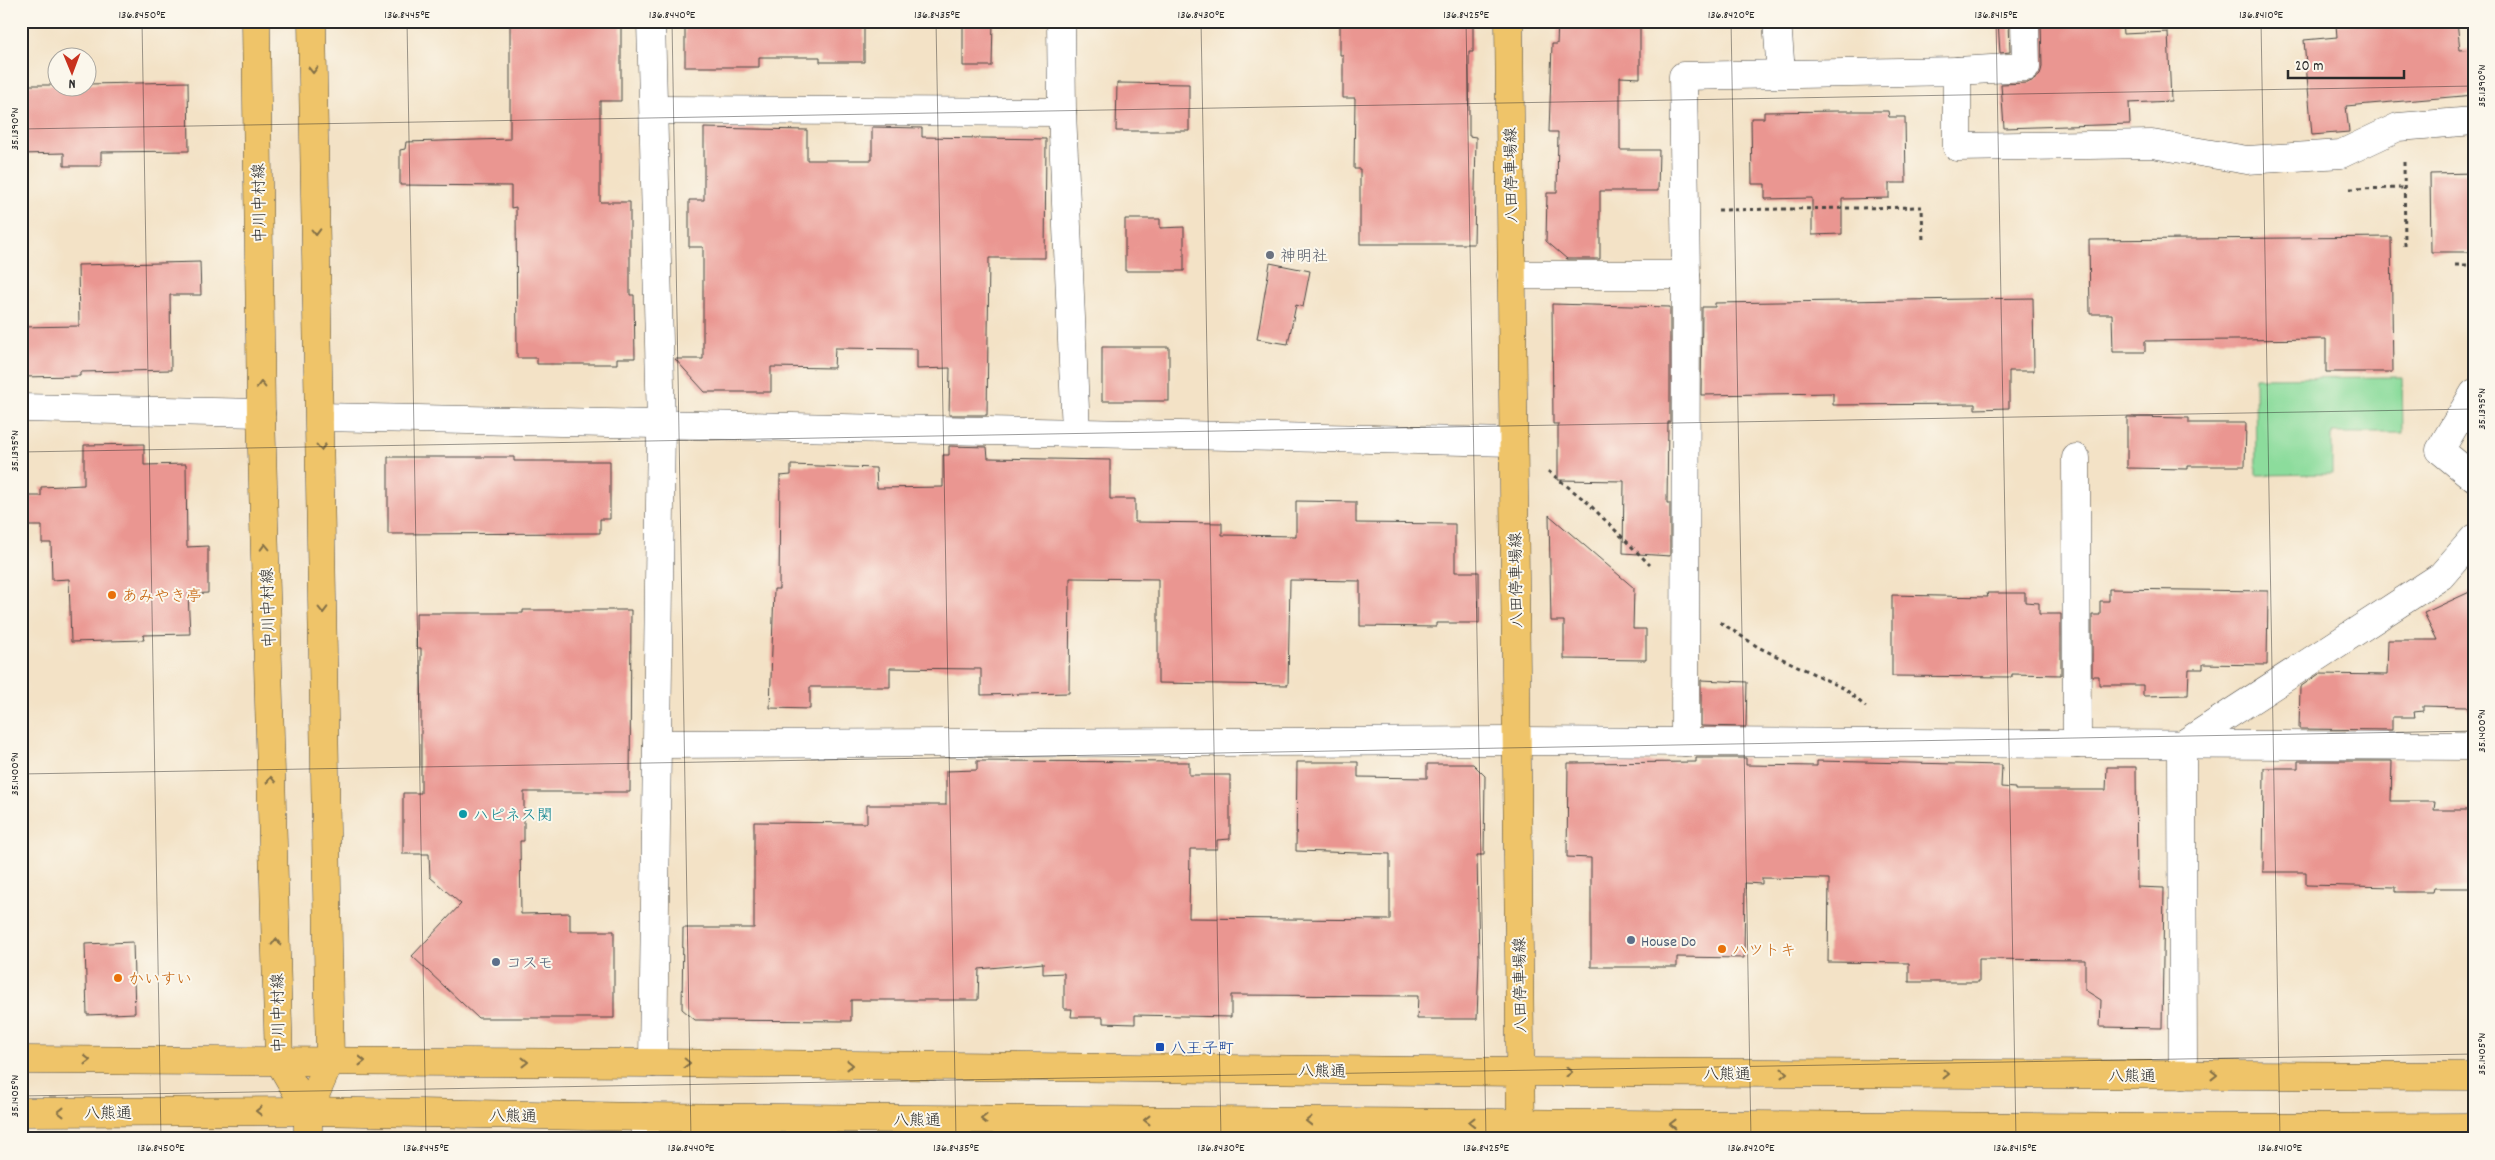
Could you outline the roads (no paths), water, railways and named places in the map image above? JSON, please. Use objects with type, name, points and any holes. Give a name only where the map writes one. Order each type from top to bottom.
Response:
[{"type":"main road","name":"中川中村線","points":[[256,21],[262,413],[279,1061],[308,1112]]},
{"type":"main road","points":[[308,1139],[308,1112],[330,1061],[312,21]]},
{"type":"main road","name":"八田停車場線","points":[[1509,21],[1520,1130]]},
{"type":"main road","name":"八熊通","points":[[21,1060],[653,1063],[1520,1072],[2474,1076]]},
{"type":"main road","name":"八熊通","points":[[21,1112],[308,1112],[645,1128],[2180,1134],[2474,1127]]},
{"type":"street","points":[[652,21],[661,424],[653,1063]]},
{"type":"street","points":[[1061,21],[1062,112],[1076,432]]},
{"type":"street","points":[[1777,21],[1781,72]]},
{"type":"street","points":[[1685,742],[1686,275],[1683,76],[1781,72],[1957,71],[2026,67],[2025,21]]},
{"type":"street","points":[[1957,71],[1957,147],[2152,144],[2247,160],[2341,154],[2398,127],[2474,121]]},
{"type":"street","points":[[654,110],[1062,112]]},
{"type":"street","points":[[1512,275],[1686,275]]},
{"type":"street","points":[[2474,393],[2440,450],[2474,478]]},
{"type":"street","points":[[21,408],[262,413]]},
{"type":"street","points":[[320,417],[1513,442]]},
{"type":"street","points":[[2076,458],[2077,744]]},
{"type":"street","points":[[2182,745],[2441,576],[2474,538]]},
{"type":"street","points":[[657,744],[1516,741],[2474,746]]},
{"type":"street","points":[[2182,745],[2183,1075]]},
{"type":"place","name":"神明社","points":[[1270,255]]},
{"type":"place","name":"あみやき亭","points":[[112,595]]},
{"type":"place","name":"ハピネス関","points":[[463,814]]},
{"type":"place","name":"House Do","points":[[1631,940]]},
{"type":"place","name":"ハツトキ","points":[[1722,949]]},
{"type":"place","name":"コスモ","points":[[496,962]]},
{"type":"place","name":"かいすい","points":[[118,978]]},
{"type":"place","name":"八王子町","points":[[1160,1047]]}]
